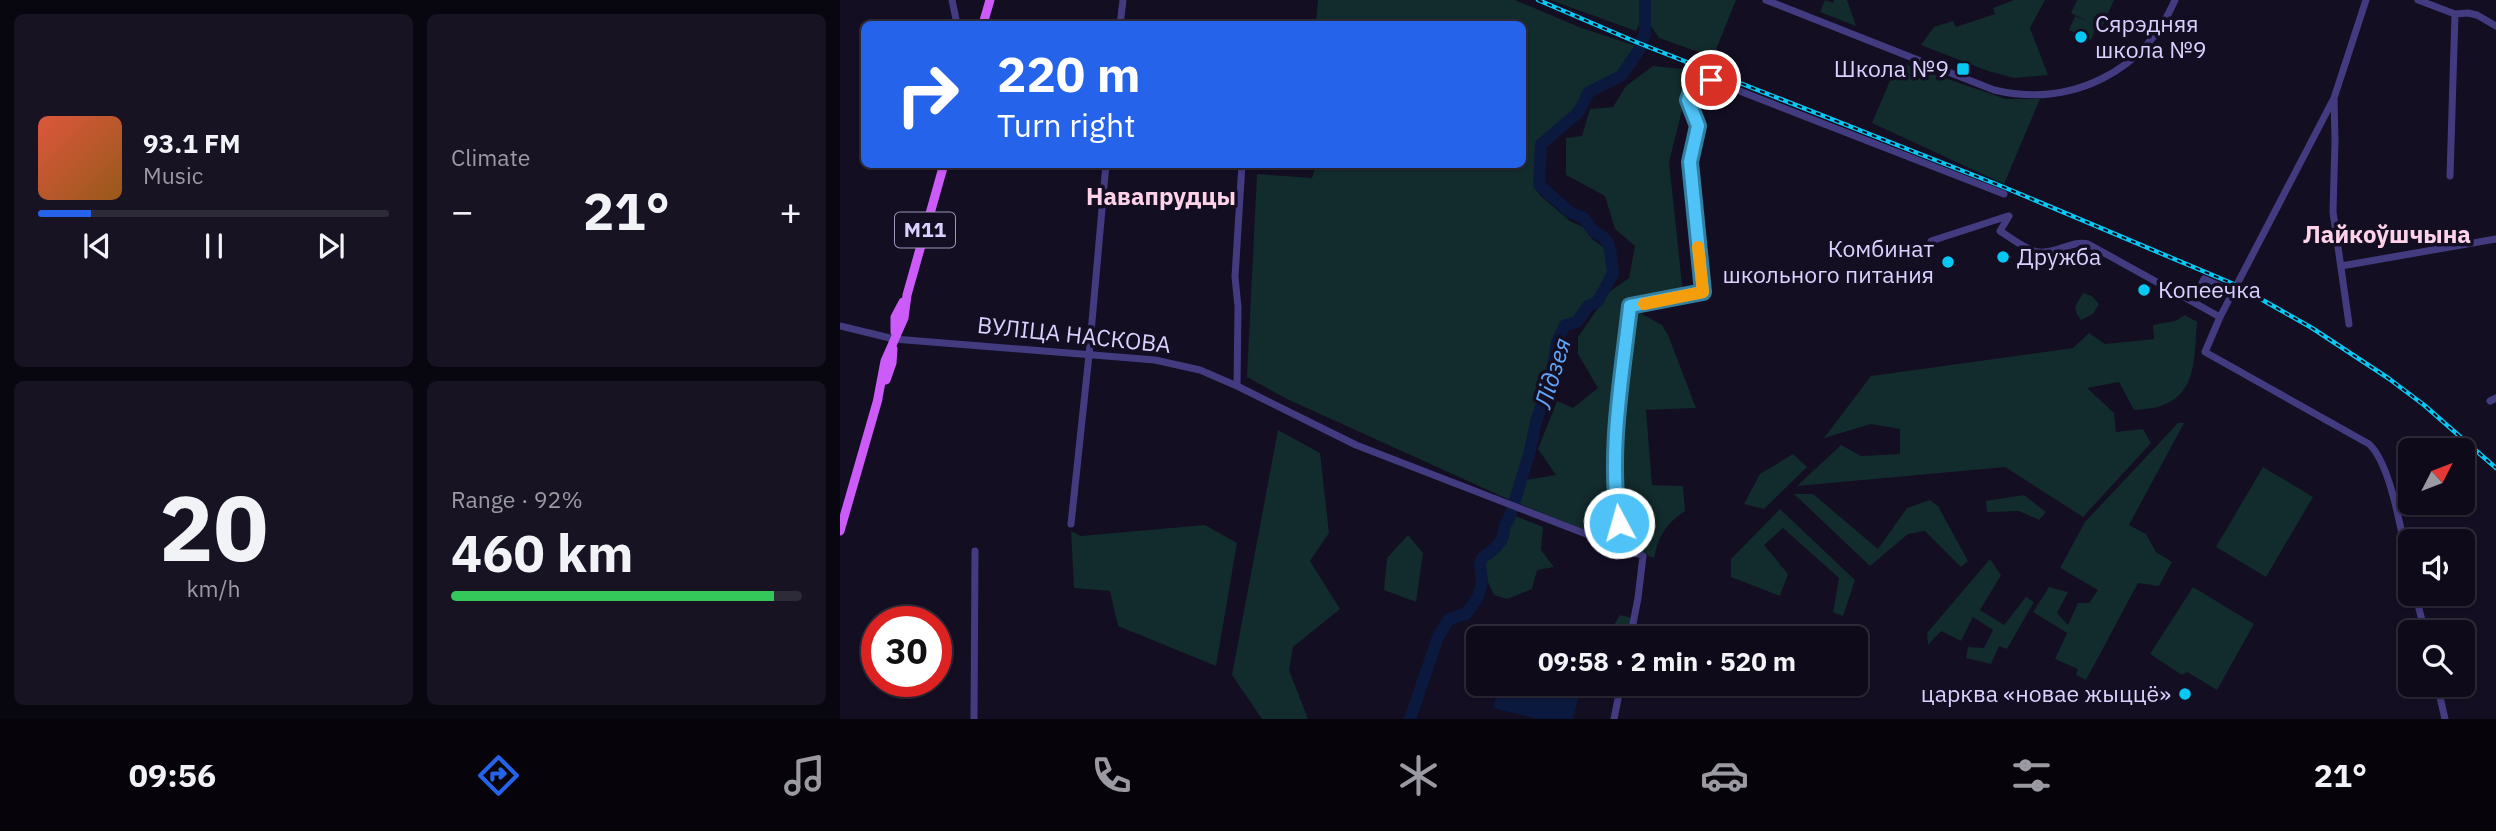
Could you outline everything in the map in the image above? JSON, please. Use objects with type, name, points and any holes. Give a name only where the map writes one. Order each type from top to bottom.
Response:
[{"type":"main road","points":[[985,21],[990,0]]},
{"type":"main road","name":"М11","points":[[840,531],[877,403],[892,363],[894,339],[904,318],[907,295],[943,168]]},
{"type":"street","points":[[952,0],[956,21]]},
{"type":"street","points":[[1120,21],[1123,0]]},
{"type":"street","points":[[1766,0],[1994,90],[2027,95],[2086,86],[2118,71],[2130,63],[2153,39],[2175,0]]},
{"type":"street","points":[[2365,0],[2334,98],[2234,288],[2205,352],[2370,444],[2377,451],[2400,529]]},
{"type":"street","points":[[2418,0],[2455,14],[2477,15],[2496,26]]},
{"type":"street","points":[[2450,176],[2455,14]]},
{"type":"street","points":[[1623,549],[1615,498],[1616,435],[1630,306],[1703,292],[1690,162],[1698,126],[1688,100],[1697,81],[1709,79],[2004,194]]},
{"type":"street","points":[[2334,98],[2336,141],[2333,212],[2350,324]]},
{"type":"street","points":[[1071,524],[1106,168]]},
{"type":"street","points":[[1237,386],[1238,307],[1235,277],[1242,168]]},
{"type":"street","points":[[1931,241],[2009,216],[2000,231],[2036,252],[2051,251],[2080,242],[2088,244],[2220,317]]},
{"type":"street","points":[[2341,266],[2496,239]]},
{"type":"street","points":[[2193,302],[2204,279],[2234,288]]},
{"type":"street","name":"ВУЛІЦА НАСКОВА","points":[[840,326],[894,339],[1155,360],[1200,370],[1356,445],[1643,556],[1633,626]]},
{"type":"street","points":[[974,719],[975,551]]},
{"type":"street","points":[[1614,719],[1619,696]]},
{"type":"street","points":[[2440,697],[2445,719]]},
{"type":"green space","points":[[1318,0],[1515,0],[1579,27],[1636,46],[1620,75],[1600,84],[1588,94],[1579,111],[1566,124],[1540,142],[1535,188],[1570,221],[1583,227],[1593,240],[1605,248],[1607,281],[1602,292],[1578,320],[1566,324],[1556,340],[1554,361],[1534,419],[1520,481],[1556,475],[1538,449],[1557,401],[1573,408],[1598,388],[1578,354],[1578,337],[1609,292],[1629,278],[1635,246],[1615,229],[1605,196],[1566,175],[1566,138],[1582,136],[1590,109],[1613,107],[1626,86],[1653,66],[1692,70],[1669,162],[1684,303],[1638,312],[1662,325],[1696,408],[1646,410],[1652,485],[1683,486],[1685,511],[1664,531],[1654,558],[1512,501],[1287,399],[1247,377],[1257,174],[1312,178],[1315,168],[1526,168],[1526,21],[1316,21]]},
{"type":"green space","points":[[1550,0],[1639,0],[1641,20],[1636,31]]},
{"type":"green space","points":[[1649,0],[1736,0],[1713,57],[1659,38],[1651,26]]},
{"type":"green space","points":[[1825,0],[1833,3],[1834,0],[1847,0],[1856,26],[1820,12]]},
{"type":"green space","points":[[2014,0],[2045,0],[2030,28],[2048,75],[2014,78],[1921,45],[1934,27],[1953,21],[1956,27],[1995,14],[1993,8]]},
{"type":"green space","points":[[2077,0],[2114,0],[2102,27],[2097,25],[2091,40],[2069,30],[2075,16],[2091,23],[2071,13]]},
{"type":"green space","points":[[1898,62],[2006,99],[2040,99],[2004,184],[1872,123]]},
{"type":"green space","points":[[2083,293],[2092,296],[2099,304],[2093,314],[2081,320],[2075,307]]},
{"type":"green space","points":[[2185,315],[2197,322],[2194,360],[2188,382],[2173,400],[2158,407],[2134,410],[2119,382],[2087,388],[2114,413],[2116,432],[2143,429],[2151,443],[2083,517],[2005,467],[1797,486],[1841,445],[1861,456],[1900,454],[1900,429],[1871,424],[1824,438],[1871,376],[2073,348],[2089,333],[2105,344],[2154,339],[2153,325],[2175,321]]},
{"type":"green space","points":[[2178,423],[2184,423],[2129,525],[2146,534],[2156,552],[2172,562],[2159,586],[2138,583],[2086,680],[2076,675],[2078,669],[2055,659],[2067,633],[2033,612],[2049,587],[2068,592],[2057,613],[2068,625],[2078,603],[2089,603],[2098,590],[2060,568],[2085,522]]},
{"type":"green space","points":[[1278,430],[1320,453],[1329,533],[1310,561],[1340,609],[1293,647],[1289,670],[1308,719],[1262,719],[1232,675]]},
{"type":"green space","points":[[1793,454],[1807,467],[1764,509],[1744,504],[1760,474]]},
{"type":"green space","points":[[2263,467],[2313,497],[2266,577],[2216,547]]},
{"type":"green space","points":[[1794,494],[1813,494],[1878,549],[1907,508],[1930,500],[1938,506],[1968,561],[1961,567],[1925,531],[1908,534],[1870,566]]},
{"type":"green space","points":[[2024,495],[2046,512],[2039,520],[2019,511],[1987,512],[1986,501]]},
{"type":"green space","points":[[1780,509],[1855,580],[1843,616],[1833,612],[1839,578],[1783,528],[1764,545],[1788,574],[1780,596],[1731,577],[1731,559]]},
{"type":"green space","points":[[1510,514],[1543,527],[1541,550],[1554,567],[1537,570],[1532,589],[1507,599],[1494,595],[1480,565],[1482,558],[1490,553],[1502,538],[1504,524]]},
{"type":"green space","points":[[1205,525],[1237,543],[1216,666],[1118,626],[1110,591],[1074,588],[1071,531],[1081,536]]},
{"type":"green space","points":[[1408,535],[1423,553],[1416,602],[1384,590],[1387,558]]},
{"type":"green space","points":[[1990,559],[2001,575],[1980,610],[2004,625],[2026,597],[2034,602],[2007,649],[1999,646],[1991,664],[1966,658],[1968,647],[1984,648],[1993,630],[1973,617],[1961,641],[1941,631],[1928,645],[1927,633]]},
{"type":"green space","points":[[2193,587],[2254,624],[2217,690],[2187,672],[2182,675],[2150,654]]},
{"type":"green space","points":[[1620,615],[1632,618],[1630,626],[1613,626]]},
{"type":"water","points":[[1496,696],[1579,696],[1573,719],[1537,719],[1493,708]]},
{"type":"waterway","name":"Лідзея","points":[[1410,719],[1438,637],[1449,619],[1466,614],[1478,597],[1482,582],[1482,558],[1497,546],[1503,536],[1529,455],[1537,418],[1551,381],[1557,342],[1565,325],[1577,322],[1588,306],[1597,302],[1613,273],[1608,243],[1593,231],[1584,218],[1570,212],[1539,185],[1541,144],[1578,113],[1589,92],[1621,76],[1639,50],[1645,33],[1645,0]]},
{"type":"railway","points":[[1538,0],[1636,42],[2001,186],[2236,285],[2312,328],[2388,378],[2424,405],[2496,468]]},
{"type":"slow traffic","points":[[1644,304],[1703,292],[1698,247]]},
{"type":"place","name":"Сярэдняя школа №9","points":[[2081,37]]},
{"type":"place","name":"Школа №9","points":[[1963,69]]},
{"type":"place","name":"Дружба","points":[[2003,257]]},
{"type":"place","name":"Комбинат школьного питания","points":[[1948,262]]},
{"type":"place","name":"Копеечка","points":[[2144,290]]},
{"type":"place","name":"царква «новае жыццё»","points":[[2185,694]]},
{"type":"district","name":"Навапрудцы","points":[[1161,197]]},
{"type":"district","name":"Лайкоўшчына","points":[[2387,235]]},
{"type":"route","points":[[1619,523],[1615,498],[1616,435],[1630,306],[1703,292],[1690,162],[1698,126],[1688,100],[1697,81],[1711,80]]}]
